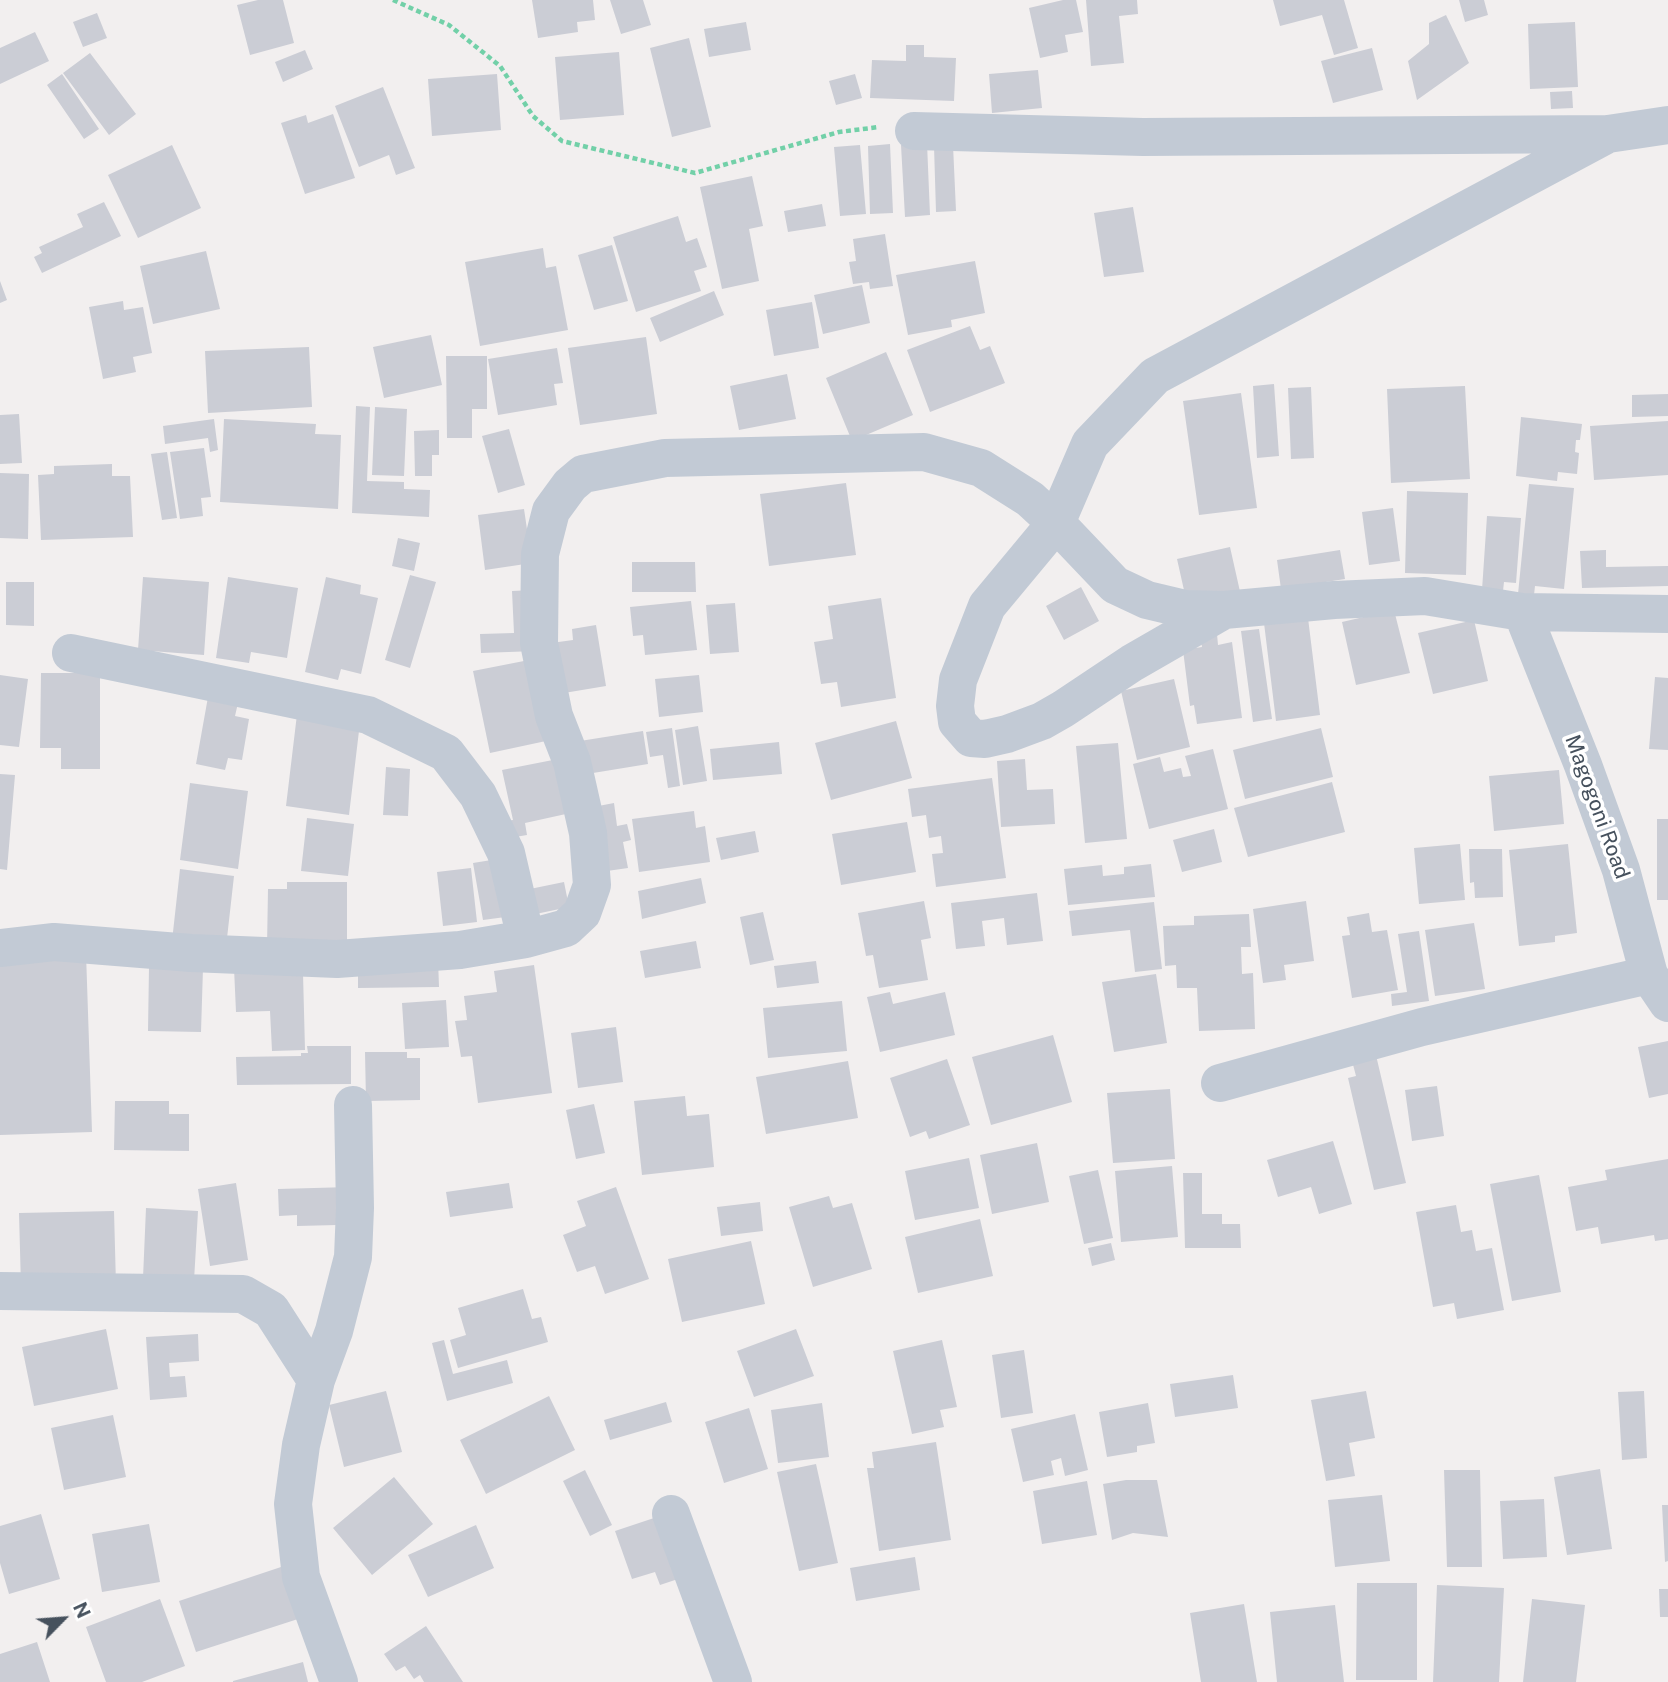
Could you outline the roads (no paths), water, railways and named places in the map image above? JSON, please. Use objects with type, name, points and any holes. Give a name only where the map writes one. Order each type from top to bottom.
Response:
[{"type":"street","points":[[914,131],[1143,137],[1608,134],[1668,125]]},
{"type":"street","points":[[1224,610],[1132,663],[1042,721],[985,739],[971,738],[957,722],[955,706],[958,680],[987,606],[1056,523],[1090,444],[1155,376],[1608,134]]},
{"type":"street","points":[[0,948],[54,942],[191,953],[337,959],[460,950],[526,939],[566,928],[582,914],[592,885],[585,821],[572,762],[554,716],[539,643],[540,554],[551,511],[570,485],[583,474],[665,458],[925,452],[981,468],[1030,499],[1115,585],[1147,600],[1185,609],[1224,610],[1334,600],[1425,596],[1522,612],[1668,614]]},
{"type":"street","name":"Magogoni Road","points":[[1522,612],[1583,765],[1621,870],[1659,989]]},
{"type":"street","points":[[71,653],[368,715],[446,753],[478,795],[506,853],[526,939]]},
{"type":"street","points":[[1220,1083],[1422,1027],[1659,989]]},
{"type":"street","points":[[339,1682],[301,1577],[293,1504],[301,1445],[316,1380],[334,1331],[353,1257],[353,1105]]},
{"type":"street","points":[[0,1291],[243,1294],[271,1310],[316,1380]]},
{"type":"street","points":[[671,1514],[733,1682]]}]
